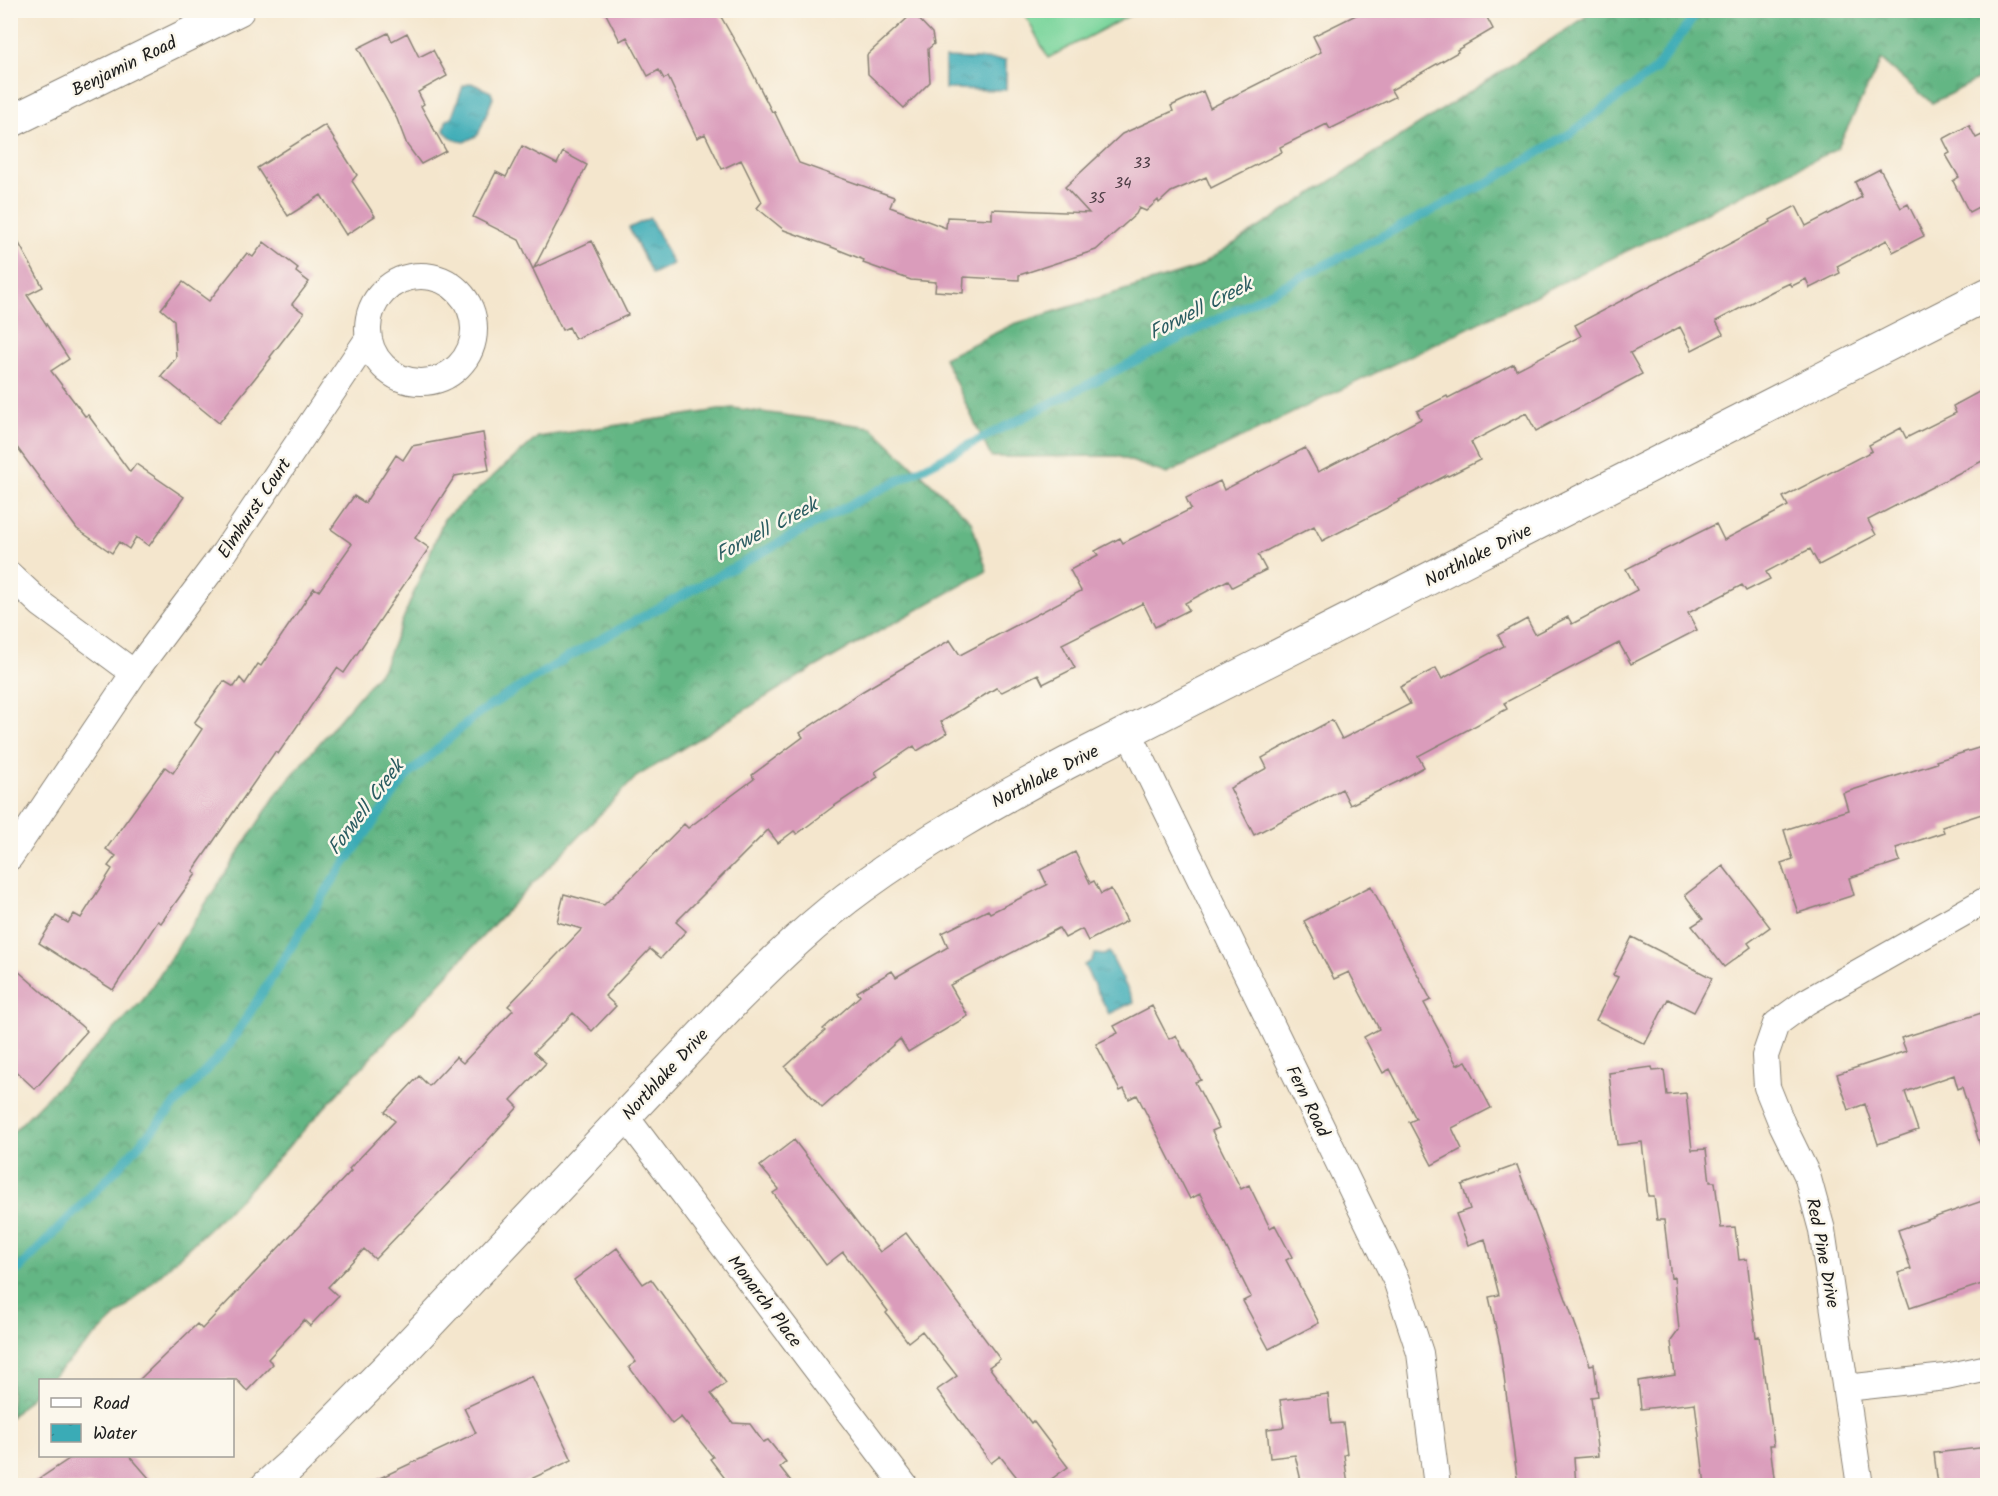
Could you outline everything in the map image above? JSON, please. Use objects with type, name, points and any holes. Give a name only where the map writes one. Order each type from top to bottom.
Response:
[{"type":"street","name":"Benjamin Road","points":[[10,122],[238,10]]},
{"type":"street","name":"Elmhurst Court","points":[[10,857],[134,673],[224,553],[369,339],[368,320],[379,295],[394,283],[419,276],[446,282],[463,295],[474,320],[474,338],[470,351],[459,367],[435,381],[416,382],[399,377],[383,366],[375,356],[369,339]]},
{"type":"street","name":"Northlake Drive","points":[[267,1485],[294,1462],[379,1376],[772,962],[863,886],[987,805],[1988,294]]},
{"type":"street","points":[[10,574],[41,604],[134,673]]},
{"type":"street","name":"Fern Road","points":[[1129,733],[1396,1280],[1420,1353],[1437,1485]]},
{"type":"street","name":"Red Pine Drive","points":[[1860,1485],[1822,1230],[1807,1175],[1767,1087],[1764,1056],[1776,1024],[1806,1002],[1988,900]]},
{"type":"street","name":"Monarch Place","points":[[625,1116],[905,1485]]},
{"type":"street","points":[[1846,1388],[1946,1377],[1988,1368]]},
{"type":"green space","points":[[1023,11],[1138,11],[1048,58]]},
{"type":"green space","points":[[1590,11],[1987,11],[1987,75],[1932,103],[1881,60],[1837,149],[1167,474],[1117,456],[991,457],[944,358],[1014,324],[1196,268],[1583,19]]},
{"type":"green space","points":[[732,408],[871,427],[971,521],[987,571],[803,674],[636,777],[495,923],[241,1198],[50,1379],[39,1379],[39,1389],[11,1417],[11,1134],[143,1000],[278,792],[383,668],[444,519],[538,437]]},
{"type":"water","points":[[945,58],[1006,60],[1006,90],[945,89]]},
{"type":"water","points":[[471,83],[491,92],[493,98],[478,135],[464,142],[453,139],[444,131],[446,121],[452,117],[463,86]]},
{"type":"water","points":[[650,218],[673,264],[652,274],[629,228]]},
{"type":"water","points":[[1109,952],[1134,1002],[1109,1014],[1084,965],[1090,962],[1095,954],[1104,955]]},
{"type":"building","points":[[604,10],[717,10],[772,112],[774,111],[799,163],[894,197],[890,207],[946,228],[947,217],[992,219],[992,209],[1089,213],[1065,187],[1122,134],[1173,111],[1171,106],[1203,91],[1210,108],[1321,52],[1313,36],[1366,10],[1483,10],[1493,29],[1391,90],[1395,97],[1330,129],[1327,124],[1280,147],[1282,152],[1211,188],[1206,177],[1171,192],[1146,211],[1139,208],[1136,214],[1096,250],[1019,275],[1019,280],[964,277],[963,293],[935,291],[936,282],[911,280],[784,230],[757,208],[762,202],[741,160],[722,169],[705,134],[697,138],[668,77],[664,79],[659,70],[648,76],[627,37],[620,41]]},
{"type":"building","points":[[913,13],[932,33],[934,44],[928,49],[930,82],[904,108],[868,74],[867,55]]},
{"type":"building","points":[[388,33],[392,41],[407,33],[419,57],[433,50],[447,76],[418,92],[424,104],[421,106],[446,151],[421,164],[407,145],[397,119],[358,48]]},
{"type":"building","points":[[325,125],[357,175],[352,181],[375,216],[346,235],[321,195],[288,216],[257,168]]},
{"type":"building","points":[[1969,125],[1976,138],[1988,132],[1988,202],[1969,212],[1953,181],[1959,177],[1946,155],[1950,153],[1943,139]]},
{"type":"building","points":[[522,146],[557,164],[563,152],[587,165],[534,268],[592,241],[628,315],[575,339],[569,327],[562,330],[519,240],[473,217],[496,172],[506,177]]},
{"type":"building","points":[[1880,169],[1901,208],[1908,204],[1924,236],[1893,252],[1887,240],[1837,266],[1840,273],[1810,288],[1806,279],[1773,291],[1716,321],[1723,334],[1692,350],[1680,327],[1630,353],[1642,374],[1536,431],[1526,413],[1471,442],[1480,460],[1322,541],[1314,526],[1258,555],[1266,570],[1232,587],[1228,580],[1185,603],[1189,610],[1155,627],[1143,603],[1062,644],[1075,668],[1043,684],[1038,674],[1002,692],[996,688],[941,722],[947,733],[917,751],[914,746],[875,772],[878,777],[797,834],[794,831],[778,843],[768,830],[676,922],[686,931],[661,958],[650,949],[605,996],[616,1006],[592,1031],[573,1013],[534,1052],[546,1063],[511,1100],[518,1107],[375,1259],[364,1249],[328,1287],[338,1296],[310,1326],[304,1320],[268,1359],[273,1364],[247,1391],[234,1379],[140,1379],[197,1324],[202,1329],[351,1171],[349,1169],[395,1121],[385,1112],[419,1076],[429,1086],[456,1057],[463,1063],[513,1010],[508,1006],[582,929],[557,922],[564,894],[604,905],[684,824],[688,828],[754,779],[752,775],[803,737],[800,733],[863,691],[950,640],[960,655],[1081,591],[1070,570],[1098,555],[1095,551],[1120,538],[1123,543],[1191,509],[1186,498],[1220,481],[1224,490],[1305,448],[1318,472],[1421,419],[1417,411],[1447,396],[1448,398],[1514,364],[1516,370],[1581,336],[1575,325],[1771,222],[1770,220],[1796,206],[1806,226],[1862,197],[1855,182]]},
{"type":"building","points":[[10,227],[43,287],[27,295],[69,359],[51,371],[85,416],[88,415],[130,472],[136,464],[184,497],[149,546],[136,537],[129,549],[119,542],[112,553],[77,529],[10,438]]},
{"type":"building","points":[[264,242],[298,268],[296,272],[309,282],[292,304],[304,313],[219,423],[161,376],[176,358],[174,320],[161,309],[183,282],[209,301],[247,253],[253,257]]},
{"type":"building","points":[[1988,387],[1988,458],[1868,520],[1876,535],[1819,565],[1810,549],[1766,572],[1770,579],[1746,591],[1742,585],[1688,613],[1697,630],[1631,664],[1619,643],[1504,703],[1507,709],[1418,756],[1424,767],[1399,781],[1350,805],[1342,789],[1254,835],[1230,788],[1267,768],[1262,758],[1332,720],[1342,739],[1410,704],[1400,687],[1436,668],[1442,679],[1504,646],[1498,635],[1527,619],[1535,634],[1568,617],[1572,624],[1637,590],[1626,569],[1716,524],[1724,540],[1788,506],[1783,497],[1872,451],[1869,445],[1901,428],[1906,438],[1956,413],[1953,406]]},
{"type":"building","points":[[483,433],[489,470],[455,476],[415,538],[429,548],[344,673],[337,668],[278,754],[275,752],[193,871],[196,874],[161,923],[158,921],[113,990],[39,943],[56,916],[68,923],[74,914],[81,918],[112,869],[108,866],[116,856],[106,849],[165,767],[173,773],[202,729],[194,723],[224,681],[234,687],[240,678],[245,684],[258,664],[261,666],[314,588],[319,591],[352,544],[331,529],[354,496],[365,503],[396,455],[403,460],[412,446]]},
{"type":"building","points":[[1988,745],[1988,812],[1942,827],[1944,832],[1896,848],[1900,861],[1849,878],[1854,895],[1798,913],[1781,863],[1793,859],[1784,830],[1848,810],[1843,793]]},
{"type":"building","points":[[1075,852],[1090,883],[1094,881],[1101,894],[1111,889],[1127,921],[1088,941],[1082,929],[1065,938],[1059,928],[950,985],[968,1016],[908,1052],[900,1039],[822,1108],[785,1067],[860,996],[857,992],[892,971],[896,977],[948,947],[942,933],[1047,885],[1040,870]]},
{"type":"building","points":[[1723,866],[1770,927],[1748,943],[1751,947],[1724,967],[1692,926],[1703,919],[1685,895]]},
{"type":"building","points":[[1371,886],[1431,1000],[1424,1003],[1457,1065],[1466,1061],[1491,1108],[1452,1128],[1462,1149],[1432,1165],[1409,1122],[1416,1119],[1390,1069],[1383,1073],[1364,1037],[1379,1029],[1349,972],[1334,979],[1304,921]]},
{"type":"building","points":[[1632,937],[1712,978],[1694,1012],[1668,999],[1645,1044],[1596,1020],[1618,977],[1613,975]]},
{"type":"building","points":[[10,964],[87,1031],[35,1089],[10,1066]]},
{"type":"building","points":[[1152,1006],[1169,1039],[1176,1035],[1201,1080],[1195,1082],[1219,1128],[1212,1131],[1241,1189],[1249,1185],[1270,1228],[1275,1225],[1292,1257],[1286,1260],[1319,1323],[1269,1349],[1243,1301],[1251,1297],[1200,1194],[1190,1199],[1137,1095],[1129,1099],[1124,1089],[1120,1091],[1096,1044],[1118,1033],[1114,1026]]},
{"type":"building","points":[[1988,1011],[1988,1150],[1982,1151],[1962,1087],[1958,1089],[1954,1075],[1905,1092],[1918,1130],[1878,1144],[1865,1104],[1849,1110],[1837,1074],[1906,1051],[1901,1038]]},
{"type":"building","points":[[1652,1067],[1653,1071],[1664,1070],[1667,1095],[1686,1093],[1692,1150],[1706,1149],[1710,1182],[1715,1182],[1721,1228],[1735,1227],[1739,1260],[1747,1259],[1756,1337],[1759,1336],[1774,1445],[1770,1445],[1775,1485],[1705,1485],[1695,1403],[1641,1409],[1638,1381],[1675,1375],[1671,1341],[1679,1330],[1674,1277],[1671,1278],[1664,1220],[1657,1220],[1654,1196],[1648,1196],[1642,1142],[1617,1145],[1609,1073]]},
{"type":"building","points":[[794,1140],[880,1252],[906,1233],[1000,1359],[989,1367],[1068,1467],[1043,1485],[1023,1485],[1000,1456],[991,1463],[937,1390],[957,1376],[922,1331],[908,1342],[886,1313],[888,1311],[843,1252],[826,1265],[773,1193],[779,1189],[760,1166]]},
{"type":"building","points":[[1517,1165],[1590,1365],[1594,1364],[1598,1396],[1591,1397],[1598,1456],[1574,1458],[1576,1485],[1518,1485],[1500,1346],[1489,1297],[1499,1295],[1485,1239],[1468,1245],[1456,1214],[1470,1209],[1462,1185]]},
{"type":"building","points":[[1988,1199],[1988,1282],[1910,1308],[1898,1273],[1911,1269],[1898,1230]]},
{"type":"building","points":[[617,1248],[643,1284],[651,1279],[726,1383],[711,1394],[733,1423],[750,1424],[763,1442],[768,1440],[786,1462],[780,1467],[794,1485],[730,1485],[710,1459],[713,1457],[681,1417],[672,1424],[629,1367],[636,1362],[574,1280]]},
{"type":"building","points":[[532,1376],[572,1460],[518,1485],[365,1485],[476,1433],[464,1408]]},
{"type":"building","points":[[1328,1394],[1331,1424],[1343,1423],[1348,1485],[1302,1485],[1295,1455],[1270,1458],[1267,1429],[1284,1427],[1280,1400]]},
{"type":"building","points":[[1988,1447],[1988,1485],[1938,1485],[1934,1453]]},
{"type":"building","points":[[72,1457],[131,1457],[155,1485],[30,1485]]},
{"type":"waterway","name":"Forwell Creek","points":[[10,1274],[19,1269],[116,1170],[230,1044],[335,877],[405,778],[477,714],[568,657],[842,509],[1491,181],[1574,131],[1655,70],[1699,10]]}]
